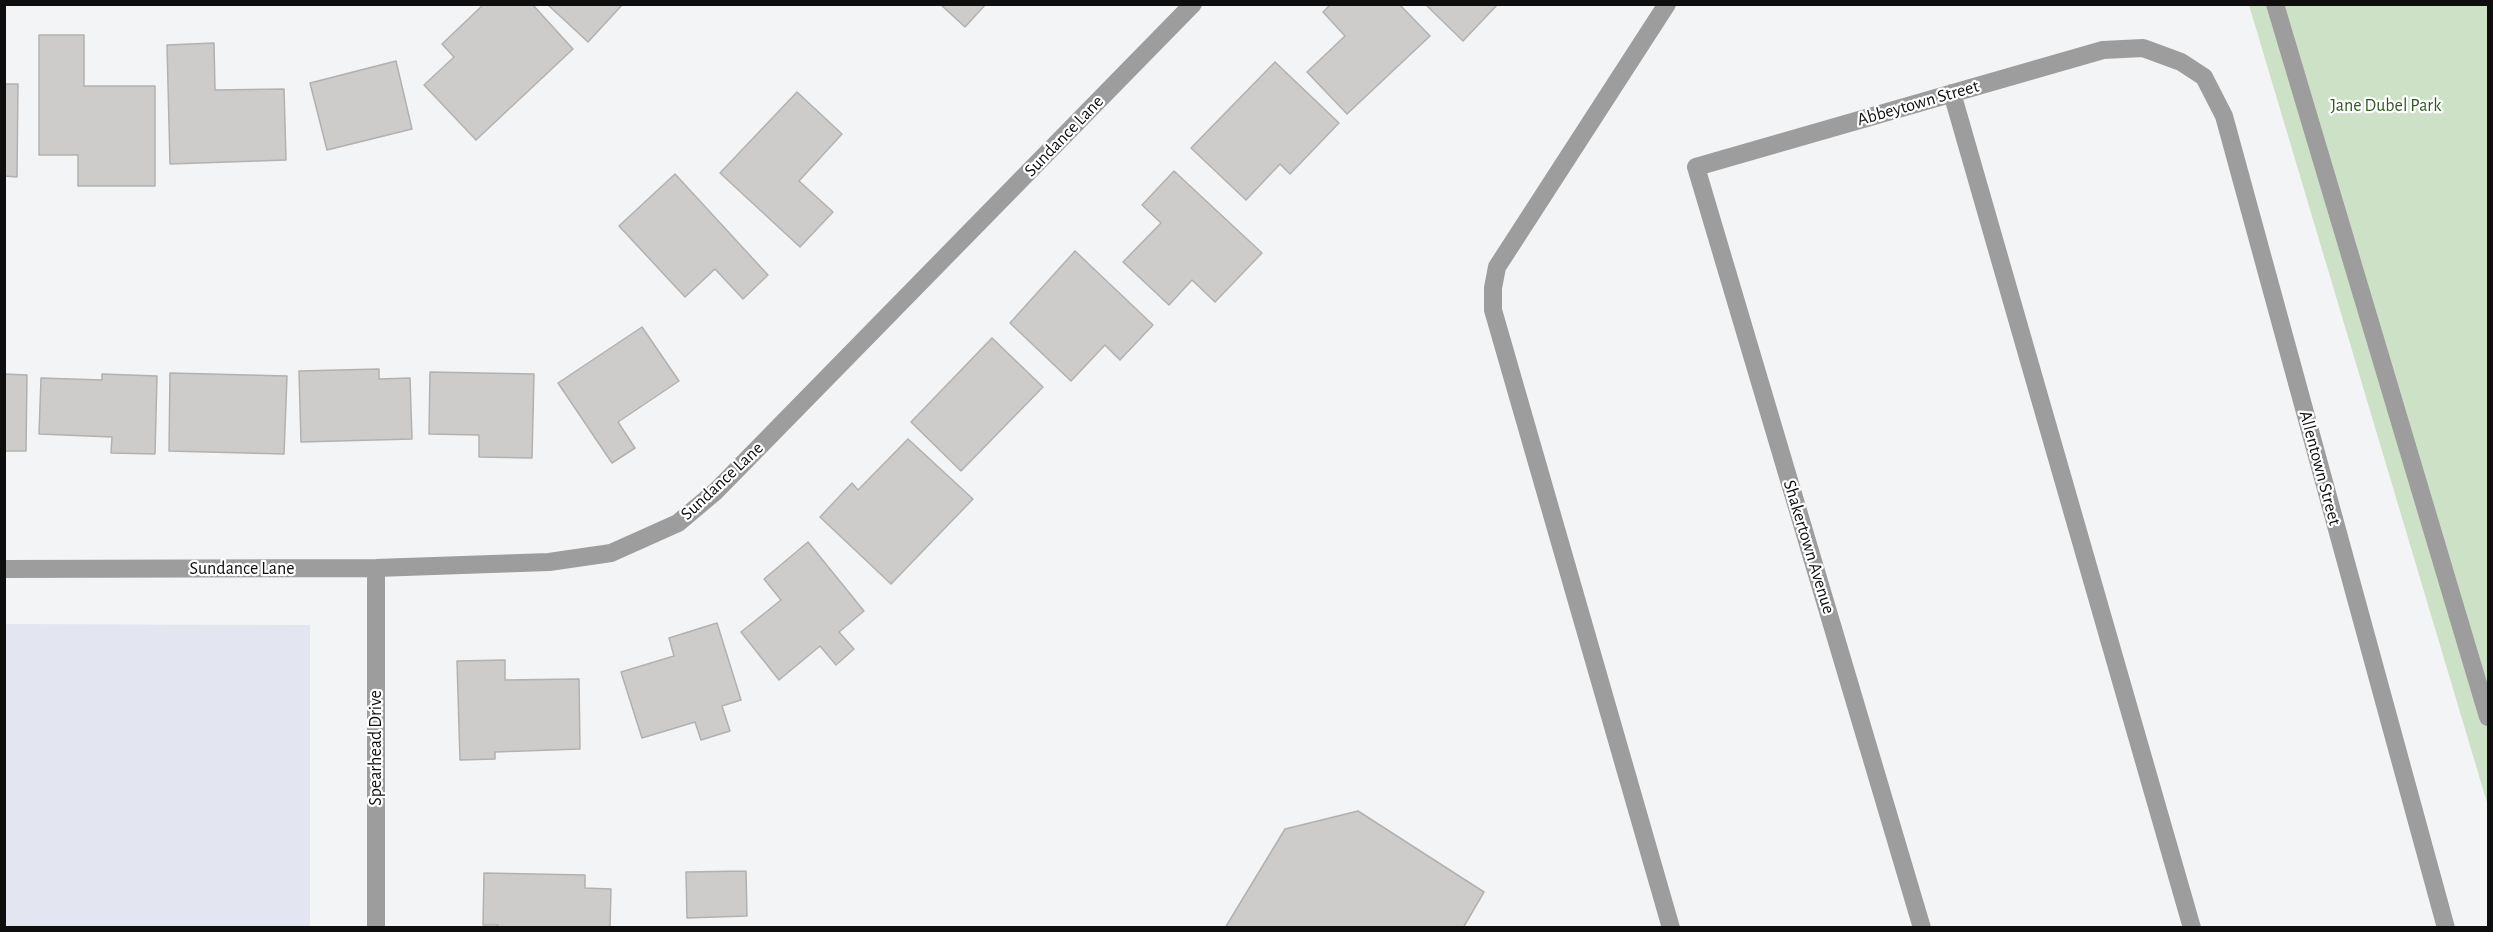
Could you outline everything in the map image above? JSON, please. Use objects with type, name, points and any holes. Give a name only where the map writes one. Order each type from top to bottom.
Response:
[{"type":"street","name":"Sundance Lane","points":[[4,569],[376,568],[549,562],[611,553],[678,522],[716,491],[1193,4]]},
{"type":"street","points":[[1666,4],[1497,267],[1492,288],[1492,310],[1671,927]]},
{"type":"street","points":[[2275,4],[2488,717]]},
{"type":"street","name":"Abbeytown Street","points":[[1695,167],[2103,50],[2143,48]]},
{"type":"street","name":"Allentown Street","points":[[2143,48],[2181,62],[2204,77],[2224,116],[2446,927]]},
{"type":"street","points":[[1952,93],[2192,927]]},
{"type":"street","name":"Shakertown Avenue","points":[[1695,167],[1922,927]]},
{"type":"street","name":"Spearhead Drive","points":[[376,568],[376,927]]},
{"type":"shaded area","points":[[5,624],[310,625],[310,927],[5,927]]},
{"type":"green space","name":"Jane Dubel Park","points":[[2249,5],[2488,5],[2488,806]]},
{"type":"building","points":[[484,4],[532,4],[573,49],[476,140],[424,85],[454,57],[442,44]]},
{"type":"building","points":[[547,4],[623,4],[588,42]]},
{"type":"building","points":[[940,4],[986,4],[965,27]]},
{"type":"building","points":[[1331,4],[1399,4],[1430,36],[1347,114],[1307,72],[1345,36],[1323,12]]},
{"type":"building","points":[[1425,4],[1498,4],[1463,41]]},
{"type":"building","points":[[39,35],[84,35],[84,86],[155,86],[155,186],[78,186],[78,155],[39,155]]},
{"type":"building","points":[[214,43],[215,90],[284,89],[286,160],[170,164],[167,45]]},
{"type":"building","points":[[396,61],[412,129],[327,150],[310,83]]},
{"type":"building","points":[[1275,62],[1339,123],[1290,174],[1280,164],[1246,200],[1191,148]]},
{"type":"building","points":[[4,84],[18,84],[17,177],[4,176]]},
{"type":"building","points":[[797,92],[842,134],[799,181],[833,212],[800,247],[720,173]]},
{"type":"building","points":[[1174,171],[1262,253],[1215,302],[1192,280],[1169,305],[1123,262],[1161,223],[1142,205]]},
{"type":"building","points":[[675,174],[768,275],[743,299],[715,269],[685,297],[619,226]]},
{"type":"building","points":[[1075,251],[1153,325],[1120,360],[1105,345],[1071,381],[1010,323]]},
{"type":"building","points":[[642,327],[679,381],[618,422],[635,448],[612,463],[558,383]]},
{"type":"building","points":[[992,338],[1043,387],[961,471],[911,422]]},
{"type":"building","points":[[379,369],[379,379],[410,378],[412,439],[301,442],[299,371]]},
{"type":"building","points":[[430,372],[534,374],[532,458],[479,457],[479,435],[429,434]]},
{"type":"building","points":[[170,373],[287,376],[284,454],[169,451]]},
{"type":"building","points":[[4,374],[27,375],[26,451],[4,451]]},
{"type":"building","points":[[102,374],[157,376],[155,454],[111,453],[112,437],[39,434],[41,378],[102,380]]},
{"type":"building","points":[[908,439],[973,499],[891,584],[820,517],[852,483],[858,490]]},
{"type":"building","points":[[808,542],[864,611],[839,632],[854,649],[836,665],[820,646],[779,680],[741,632],[781,600],[764,579]]},
{"type":"building","points":[[717,623],[741,700],[722,706],[730,731],[701,740],[695,722],[642,738],[621,672],[674,656],[669,638]]},
{"type":"building","points":[[505,660],[505,680],[579,679],[580,749],[495,752],[495,759],[460,760],[457,661]]},
{"type":"building","points":[[1358,811],[1484,892],[1463,928],[1225,928],[1285,829]]},
{"type":"building","points":[[746,871],[747,916],[687,918],[686,872]]},
{"type":"building","points":[[484,873],[585,875],[585,888],[611,889],[610,928],[497,928],[498,925],[483,925]]}]
